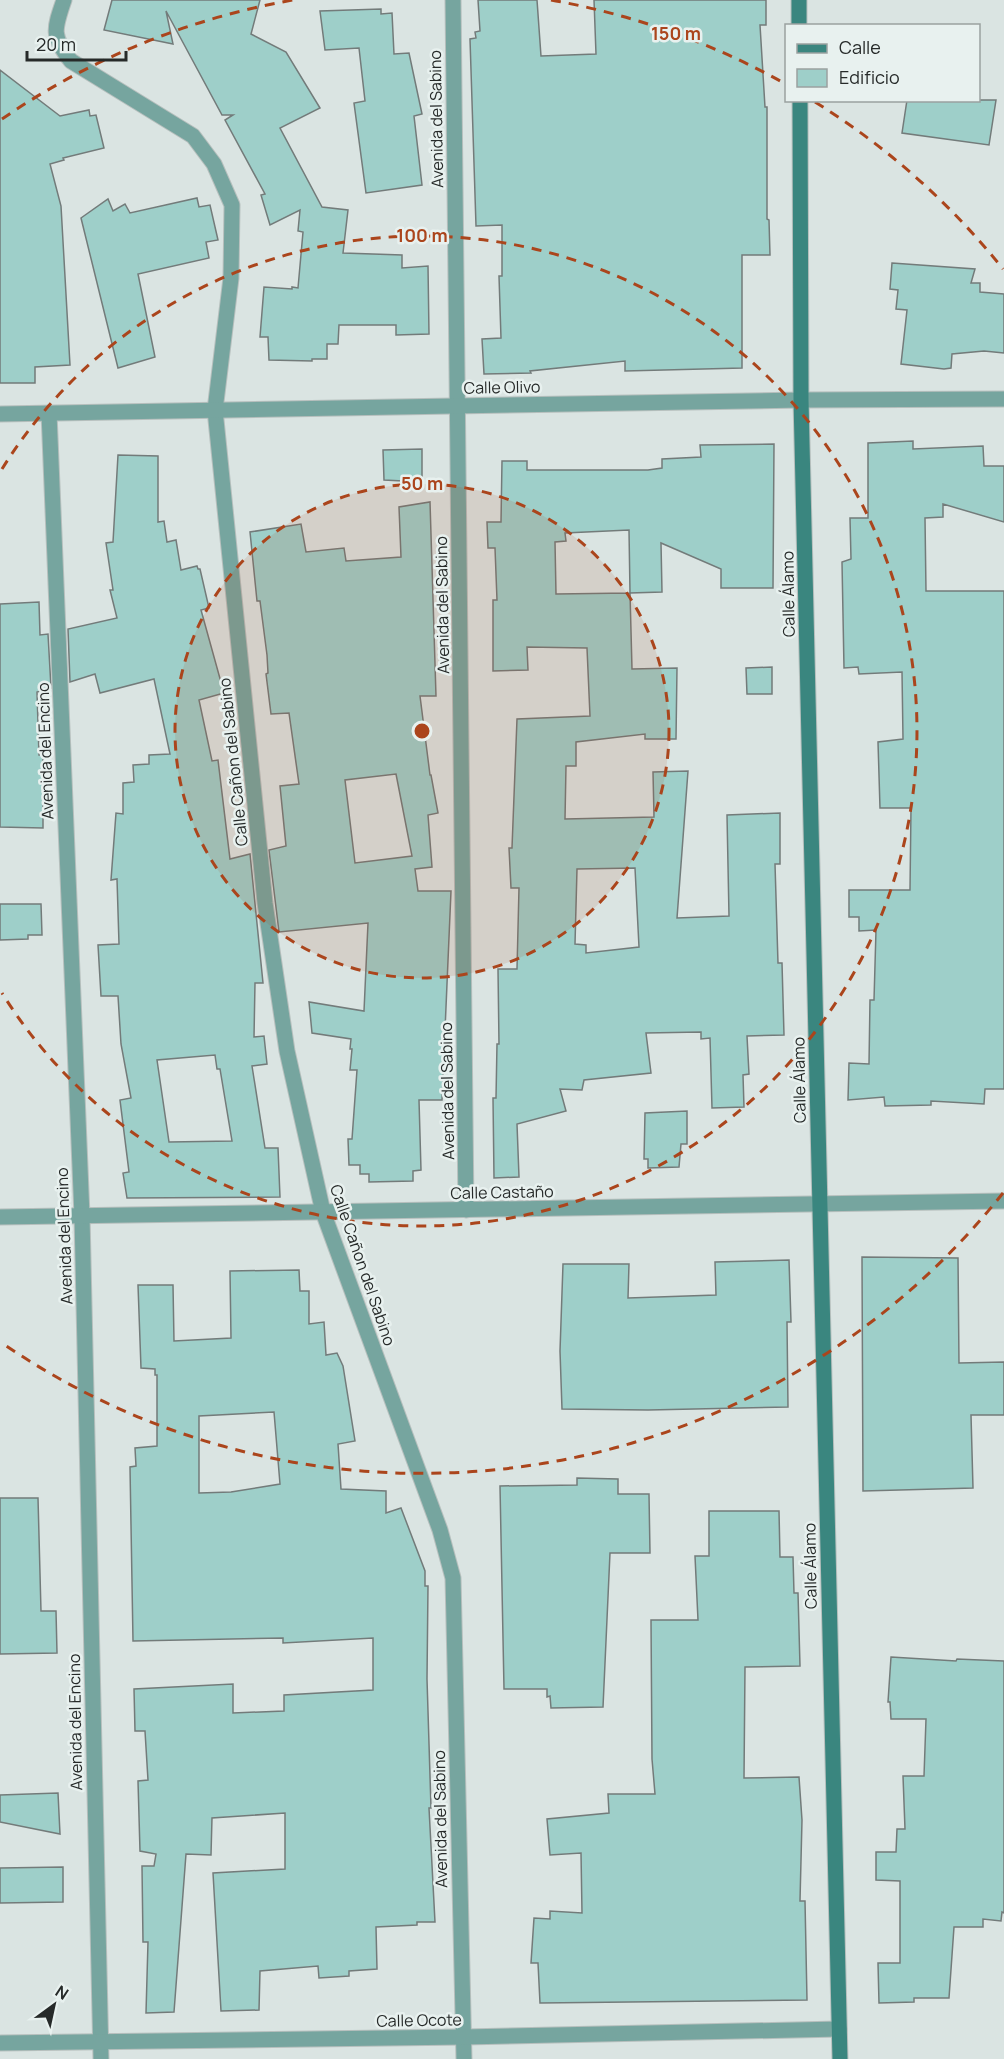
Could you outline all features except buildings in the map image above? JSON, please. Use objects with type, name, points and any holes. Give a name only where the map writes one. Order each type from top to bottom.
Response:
[{"type":"main road","points":[[799,0],[799,24]]},
{"type":"main road","name":"Calle Álamo","points":[[800,102],[801,400],[840,2059]]},
{"type":"street","name":"Calle Cañon del Sabino","points":[[64,0],[55,26],[59,46],[71,61],[193,136],[214,164],[232,206],[231,278],[215,410],[266,903],[287,1052],[322,1212],[440,1530],[453,1578]]},
{"type":"street","name":"Avenida del Sabino","points":[[453,0],[466,1210]]},
{"type":"street","name":"Calle Olivo","points":[[0,414],[801,400],[1004,399]]},
{"type":"street","name":"Avenida del Encino","points":[[49,413],[82,1216],[101,2059]]},
{"type":"street","name":"Calle Castaño","points":[[0,1217],[1004,1201]]},
{"type":"street","name":"Avenida del Sabino","points":[[453,1578],[464,2059]]},
{"type":"street","name":"Calle Ocote","points":[[0,2043],[839,2029]]}]
